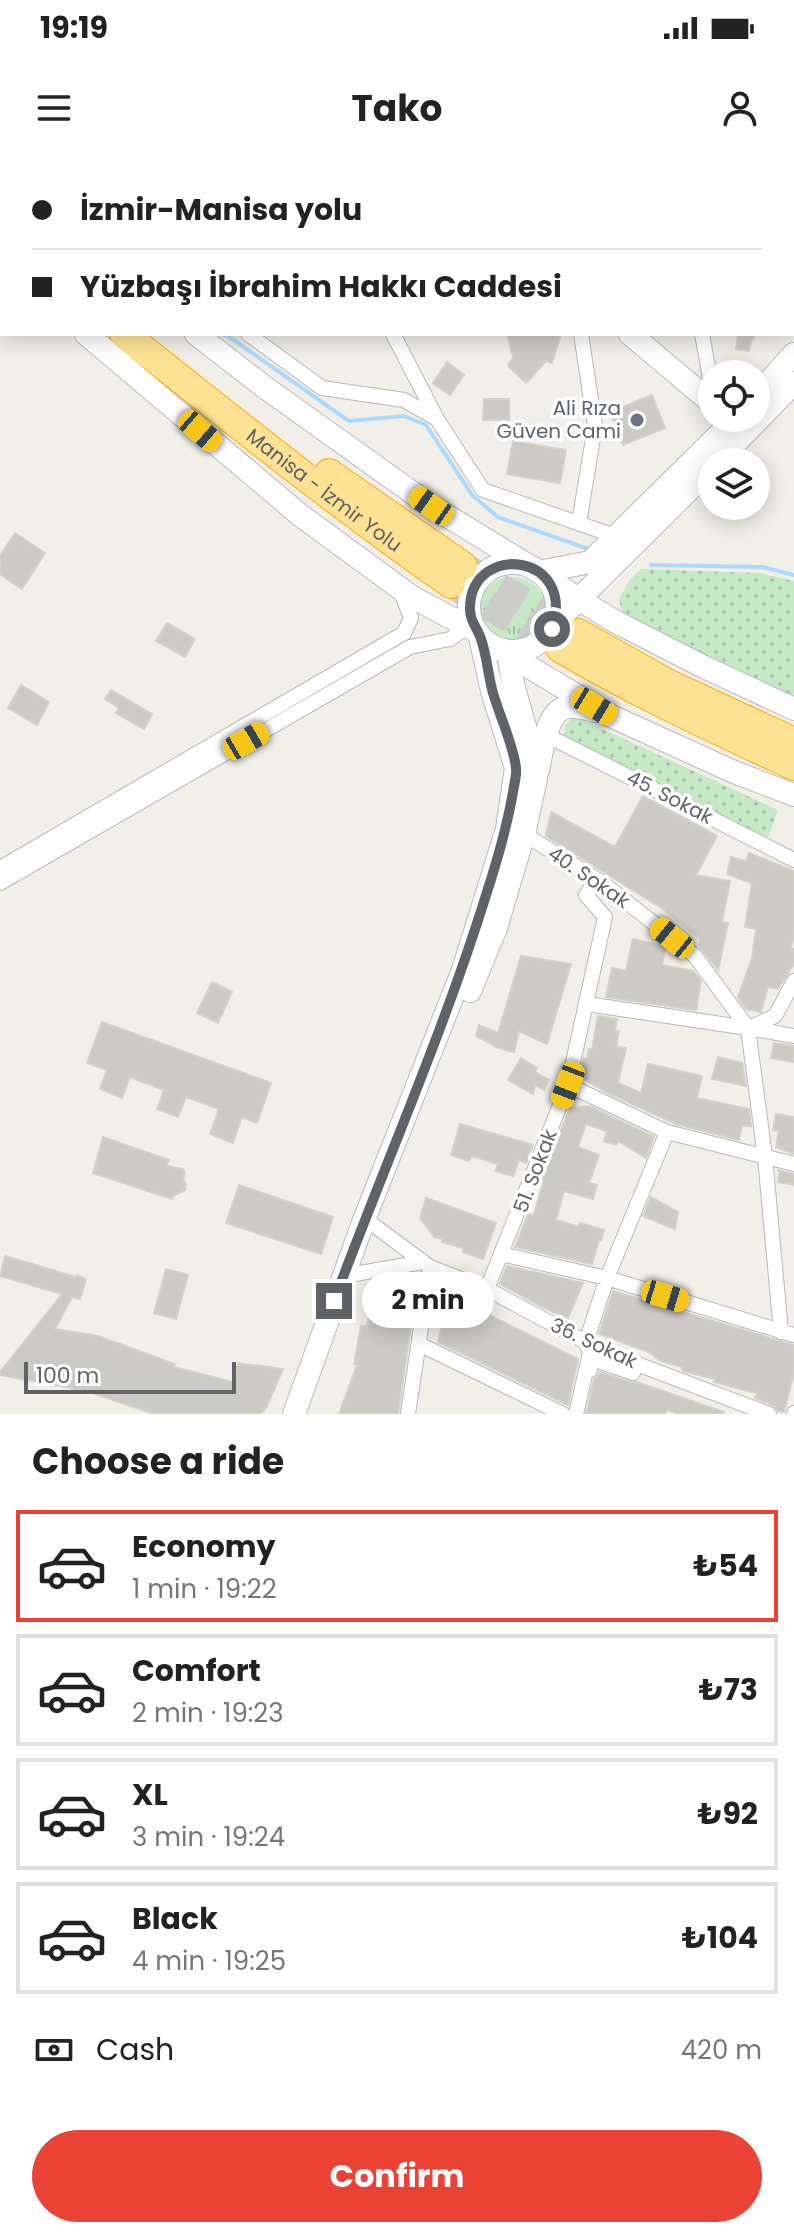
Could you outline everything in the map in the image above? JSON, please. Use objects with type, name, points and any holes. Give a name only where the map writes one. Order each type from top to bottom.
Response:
[{"type":"highway","name":"Manisa - İzmir Yolu","points":[[127,336],[371,528],[457,575],[157,336]]},
{"type":"highway","points":[[563,637],[794,742]]},
{"type":"highway","points":[[563,637],[611,678],[794,766]]},
{"type":"main road","points":[[88,336],[300,515],[412,597],[474,632],[491,646],[508,651],[518,651],[543,640],[563,637]]},
{"type":"main road","points":[[199,336],[431,506],[578,599],[689,660],[794,709]]},
{"type":"main road","points":[[632,336],[698,391]]},
{"type":"main road","points":[[770,381],[794,354]]},
{"type":"main road","points":[[539,572],[590,562],[615,536],[722,442],[794,383]]},
{"type":"main road","points":[[563,637],[578,599],[722,442]]},
{"type":"main road","points":[[294,1414],[364,1220],[463,970],[507,829],[516,768],[474,632],[470,611],[476,584],[498,566],[512,563],[526,565],[539,572],[550,583],[556,598],[563,637]]},
{"type":"main road","points":[[508,651],[519,661],[611,716],[734,772],[794,795]]},
{"type":"main road","points":[[508,651],[536,779]]},
{"type":"main road","points":[[310,1414],[372,1224],[496,928],[524,834],[546,735],[555,713],[563,707],[611,716]]},
{"type":"street","points":[[251,336],[322,388],[404,400],[437,419]]},
{"type":"street","points":[[394,336],[437,419],[483,490],[615,536]]},
{"type":"street","points":[[579,523],[595,426],[581,336]]},
{"type":"street","points":[[702,336],[707,360]]},
{"type":"street","points":[[0,868],[404,633],[411,618],[398,586]]},
{"type":"street","points":[[0,883],[410,647],[474,632]]},
{"type":"street","name":"45. Sokak","points":[[546,735],[794,860]]},
{"type":"street","name":"40. Sokak","points":[[524,834],[596,880],[695,956],[748,1028]]},
{"type":"street","name":"51. Sokak","points":[[487,1289],[568,1085],[605,917],[586,895],[596,880]]},
{"type":"street","points":[[748,1028],[775,1016],[794,981]]},
{"type":"street","points":[[587,1004],[794,1036]]},
{"type":"street","points":[[501,1254],[607,1278],[787,1334],[748,1028]]},
{"type":"street","points":[[568,1085],[667,1132],[794,1164]]},
{"type":"street","points":[[579,1414],[590,1353],[586,1342],[607,1278],[667,1132]]},
{"type":"street","name":"36. Sokak","points":[[372,1224],[427,1264],[487,1289],[586,1342],[769,1414]]},
{"type":"street","points":[[355,1274],[427,1264],[408,1414]]},
{"type":"street","points":[[419,1344],[563,1414]]},
{"type":"street","points":[[579,1414],[592,1359],[743,1414]]},
{"type":"green space","points":[[641,569],[759,573],[794,581],[794,702],[623,614],[619,600],[629,581]]},
{"type":"green space","points":[[512,577],[531,583],[541,593],[547,612],[541,631],[531,641],[512,647],[493,641],[483,631],[477,612],[483,593],[493,583]]},
{"type":"green space","points":[[574,716],[778,810],[769,835],[767,838],[564,736],[565,725]]},
{"type":"building","points":[[508,336],[560,336],[552,363],[546,361],[526,383],[509,367],[513,358]]},
{"type":"building","points":[[738,336],[755,336],[749,351],[736,349]]},
{"type":"building","points":[[447,362],[464,375],[450,395],[433,383]]},
{"type":"building","name":"Ali Rıza Güven Cami","points":[[652,395],[665,428],[623,445],[610,412]]},
{"type":"building","points":[[484,399],[509,399],[509,420],[483,420]]},
{"type":"building","points":[[513,441],[566,450],[560,483],[507,474]]},
{"type":"building","points":[[15,533],[45,553],[22,589],[0,574],[0,556]]},
{"type":"building","points":[[167,623],[195,639],[185,657],[156,641]]},
{"type":"building","points":[[21,685],[49,702],[37,725],[8,708]]},
{"type":"building","points":[[111,690],[152,714],[144,729],[116,713],[119,708],[105,699]]},
{"type":"building","points":[[643,796],[717,836],[696,875],[730,881],[722,922],[728,923],[718,970],[699,946],[700,939],[663,909],[546,836],[551,812],[615,847]]},
{"type":"building","points":[[749,853],[794,871],[794,933],[791,948],[794,949],[794,964],[778,989],[768,987],[761,1012],[746,1009],[738,997],[752,958],[756,929],[745,927],[752,883],[727,874],[731,857],[746,861]]},
{"type":"building","points":[[633,939],[666,947],[662,965],[693,971],[701,981],[696,1010],[606,997],[612,968],[626,971]]},
{"type":"building","points":[[521,956],[571,964],[547,1044],[519,1031],[514,1052],[498,1048],[476,1036],[479,1025],[498,1033]]},
{"type":"building","points":[[212,982],[232,992],[218,1023],[197,1013]]},
{"type":"building","points":[[598,1016],[617,1019],[615,1030],[619,1031],[616,1047],[626,1048],[618,1083],[641,1093],[648,1064],[702,1076],[697,1098],[749,1109],[751,1126],[742,1125],[739,1140],[676,1124],[580,1077],[584,1058],[587,1059],[589,1049],[592,1050]]},
{"type":"building","points":[[102,1022],[271,1083],[257,1123],[242,1117],[233,1143],[210,1134],[219,1109],[186,1097],[178,1117],[157,1109],[164,1090],[130,1077],[122,1098],[100,1089],[107,1070],[87,1063]]},
{"type":"building","points":[[774,1043],[794,1046],[794,1062],[771,1058]]},
{"type":"building","points":[[718,1057],[742,1063],[746,1086],[712,1079]]},
{"type":"building","points":[[521,1058],[549,1080],[544,1090],[535,1085],[533,1094],[508,1080]]},
{"type":"building","points":[[589,1106],[654,1137],[646,1158],[618,1141],[616,1145],[604,1141],[607,1131],[586,1124],[578,1147],[599,1155],[589,1183],[597,1185],[593,1199],[564,1191],[556,1220],[604,1230],[592,1264],[515,1247],[528,1214],[534,1215],[543,1183],[540,1182],[570,1108]]},
{"type":"building","points":[[776,1114],[794,1117],[794,1154],[776,1147],[779,1131],[773,1130]]},
{"type":"building","points":[[460,1124],[533,1145],[526,1163],[519,1160],[513,1176],[496,1171],[498,1164],[471,1156],[469,1161],[451,1155]]},
{"type":"building","points":[[103,1137],[169,1160],[166,1166],[183,1169],[185,1190],[172,1199],[93,1173]]},
{"type":"building","points":[[777,1170],[794,1174],[794,1185],[778,1182],[780,1171]]},
{"type":"building","points":[[239,1185],[333,1217],[321,1254],[226,1223]]},
{"type":"building","points":[[651,1197],[678,1212],[675,1229],[643,1216]]},
{"type":"building","points":[[426,1198],[496,1223],[483,1259],[434,1237],[420,1218]]},
{"type":"building","points":[[5,1256],[86,1280],[80,1299],[72,1297],[55,1329],[98,1336],[175,1364],[174,1367],[233,1382],[238,1363],[283,1369],[266,1408],[261,1414],[154,1414],[87,1391],[0,1375],[62,1294],[0,1276]]},
{"type":"building","points":[[507,1266],[583,1283],[568,1318],[500,1284]]},
{"type":"building","points":[[166,1269],[188,1275],[176,1319],[154,1313]]},
{"type":"building","points":[[375,1284],[416,1292],[398,1414],[339,1414],[357,1365],[354,1364],[361,1326],[367,1327]]},
{"type":"building","points":[[613,1291],[794,1345],[794,1373],[784,1412],[755,1398],[756,1393],[686,1372],[682,1367],[661,1361],[649,1352],[599,1334]]},
{"type":"building","points":[[449,1295],[578,1359],[568,1405],[438,1342]]},
{"type":"building","points":[[600,1372],[724,1414],[678,1414],[667,1410],[665,1414],[586,1414],[594,1379]]},
{"type":"waterway","points":[[228,336],[349,421],[404,416],[426,425],[472,495],[498,517],[591,550]]},
{"type":"waterway","points":[[651,565],[763,567],[794,575]]},
{"type":"tunnel","points":[[463,566],[578,633]]},
{"type":"tunnel","points":[[451,584],[560,648]]},
{"type":"place","name":"Ali Rıza Güven Cami","points":[[637,420]]},
{"type":"route","points":[[334,1301],[463,970],[507,829],[516,768],[492,691],[480,637],[473,625],[471,597],[476,584],[498,566],[512,563],[526,565],[539,572],[550,583],[556,598],[557,614],[552,629]]}]
